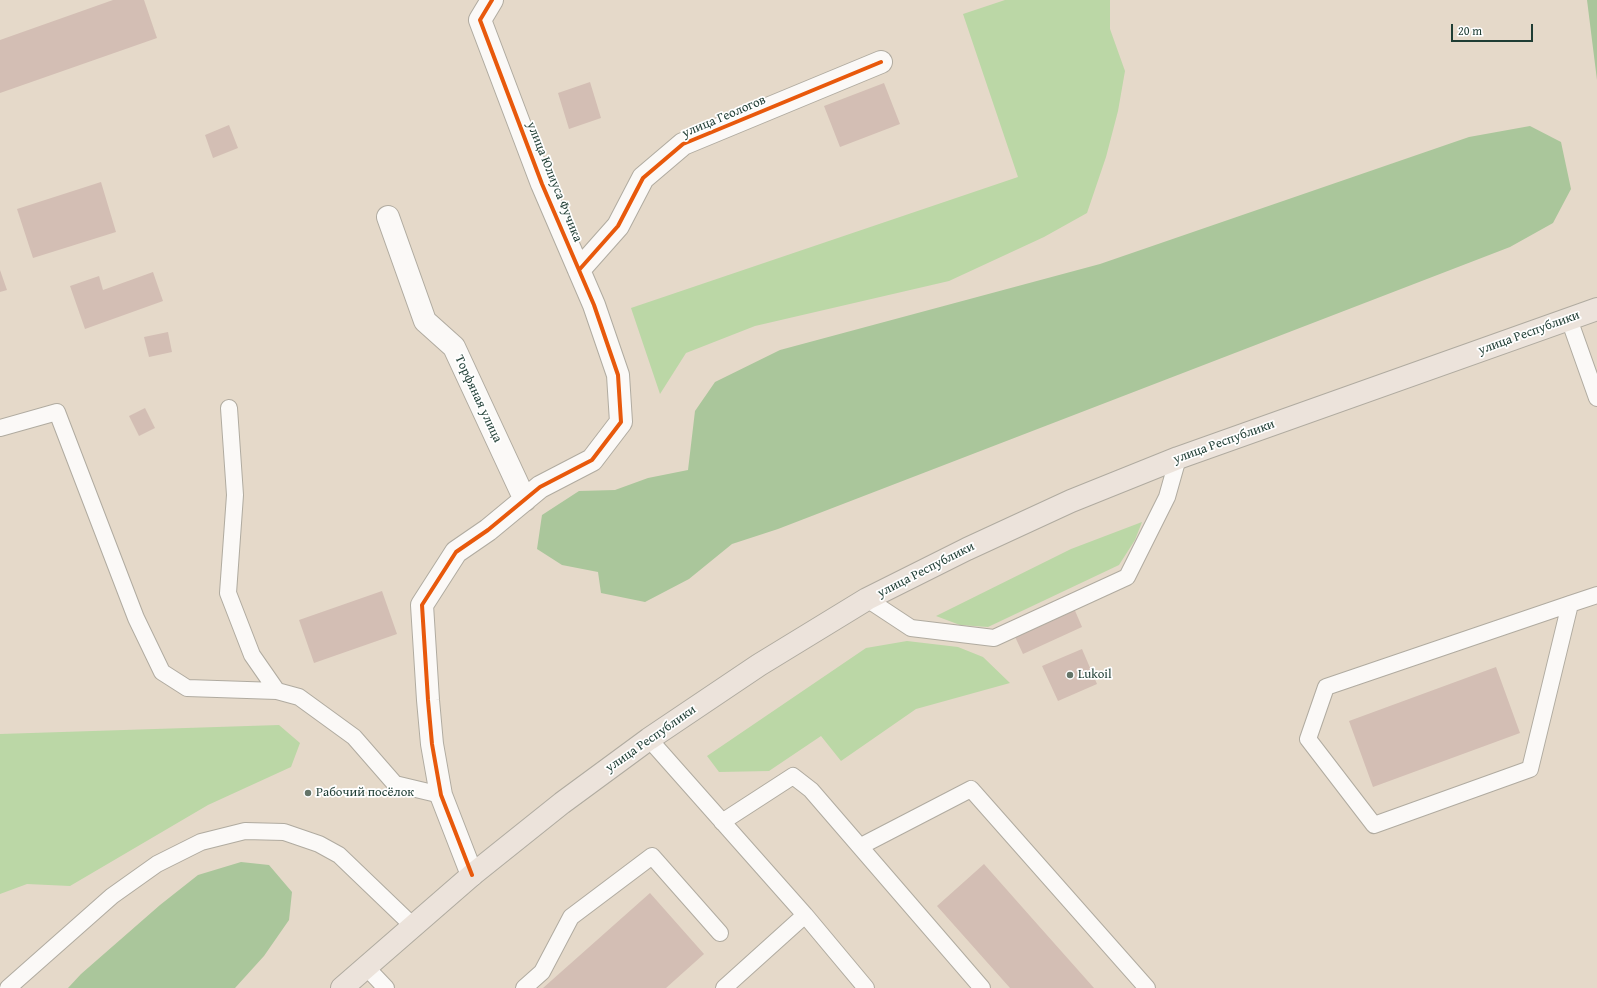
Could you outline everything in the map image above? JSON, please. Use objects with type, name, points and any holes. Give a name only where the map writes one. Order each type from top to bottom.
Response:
[{"type":"main road","name":"улица Республики","points":[[342,988],[472,875],[562,803],[649,739],[759,665],[867,599],[981,542],[1072,501],[1178,458],[1597,309]]},
{"type":"street","name":"улица Юлиуса Фучика","points":[[472,875],[441,795],[432,744],[422,605],[456,552],[488,530],[540,487],[592,460],[621,422],[618,375],[594,305],[542,184],[480,20],[492,0]]},
{"type":"street","name":"улица Геологов","points":[[579,270],[618,226],[643,178],[682,144],[881,62]]},
{"type":"street","name":"Торфяная улица","points":[[388,217],[425,321],[454,347],[525,500]]},
{"type":"lane","points":[[1569,319],[1597,398]]},
{"type":"lane","points":[[229,408],[235,495],[228,593],[252,655],[277,691]]},
{"type":"lane","points":[[0,428],[57,412],[136,618],[162,672],[187,688],[277,691],[299,697],[354,737],[395,784],[441,795]]},
{"type":"lane","points":[[867,599],[911,628],[994,638],[1127,577],[1167,497],[1178,458]]},
{"type":"lane","points":[[1570,604],[1530,769],[1374,825],[1308,739],[1326,686],[1570,604],[1597,595]]},
{"type":"lane","points":[[649,739],[805,915],[866,988]]},
{"type":"lane","points":[[722,822],[793,776],[811,790],[861,846],[982,988]]},
{"type":"lane","points":[[861,846],[971,789],[1147,988]]},
{"type":"lane","points":[[8,988],[112,896],[157,864],[201,842],[245,831],[284,832],[319,844],[339,855],[413,926]]},
{"type":"lane","points":[[524,988],[542,972],[571,917],[652,856],[720,933]]},
{"type":"lane","points":[[724,988],[805,915]]},
{"type":"lane","points":[[366,967],[386,988]]},
{"type":"green space","points":[[1005,0],[1110,0],[1110,29],[1125,71],[1118,111],[1106,157],[1087,213],[1044,237],[949,281],[755,326],[686,353],[660,394],[631,308],[1018,177],[963,14]]},
{"type":"green space","points":[[1587,0],[1597,0],[1597,80]]},
{"type":"green space","points":[[1530,126],[1561,142],[1571,189],[1553,223],[1510,247],[778,529],[732,544],[689,579],[645,602],[601,593],[598,572],[562,565],[537,549],[542,515],[579,491],[615,490],[648,478],[688,470],[695,411],[715,382],[780,350],[1100,264],[1469,137]]},
{"type":"green space","points":[[1142,522],[1135,540],[1119,565],[988,627],[960,625],[936,616],[1071,549]]},
{"type":"green space","points":[[907,641],[958,647],[983,657],[1010,683],[916,709],[841,761],[821,736],[769,771],[719,772],[707,756],[866,648]]},
{"type":"green space","points":[[279,725],[300,743],[291,767],[208,805],[70,886],[27,884],[0,894],[0,734]]},
{"type":"green space","points":[[241,862],[269,865],[292,892],[289,920],[264,956],[235,988],[68,988],[81,974],[160,905],[198,875]]},
{"type":"building","points":[[113,0],[144,0],[157,38],[0,93],[0,40]]},
{"type":"building","points":[[590,82],[601,118],[569,129],[558,93]]},
{"type":"building","points":[[884,83],[900,124],[840,147],[824,106]]},
{"type":"building","points":[[229,125],[238,148],[213,158],[205,135]]},
{"type":"building","points":[[101,182],[116,232],[33,258],[17,209]]},
{"type":"building","points":[[0,270],[7,290],[0,292]]},
{"type":"building","points":[[153,272],[163,301],[85,329],[70,286],[99,276],[103,290]]},
{"type":"building","points":[[168,332],[172,352],[149,357],[144,337]]},
{"type":"building","points":[[145,408],[155,428],[139,436],[129,416]]},
{"type":"building","points":[[382,591],[397,634],[314,663],[299,620]]},
{"type":"building","points":[[1070,599],[1082,627],[1023,654],[1010,626]]},
{"type":"building","name":"Lukoil","points":[[1082,649],[1097,684],[1058,701],[1042,666]]},
{"type":"building","points":[[1496,667],[1520,733],[1373,787],[1349,721]]},
{"type":"building","points":[[984,864],[1094,988],[1010,988],[937,906]]},
{"type":"building","points":[[650,893],[704,954],[666,988],[543,988]]},
{"type":"cycle path","points":[[472,875],[441,795],[432,744],[422,605],[456,552],[488,530],[540,487],[592,460],[621,422],[618,375],[594,305],[542,184],[480,20],[492,0]]},
{"type":"cycle path","points":[[579,270],[618,226],[643,178],[683,144],[881,62]]},
{"type":"place","name":"Lukoil","points":[[1070,675]]},
{"type":"place","name":"Рабочий посёлок","points":[[308,793]]}]
